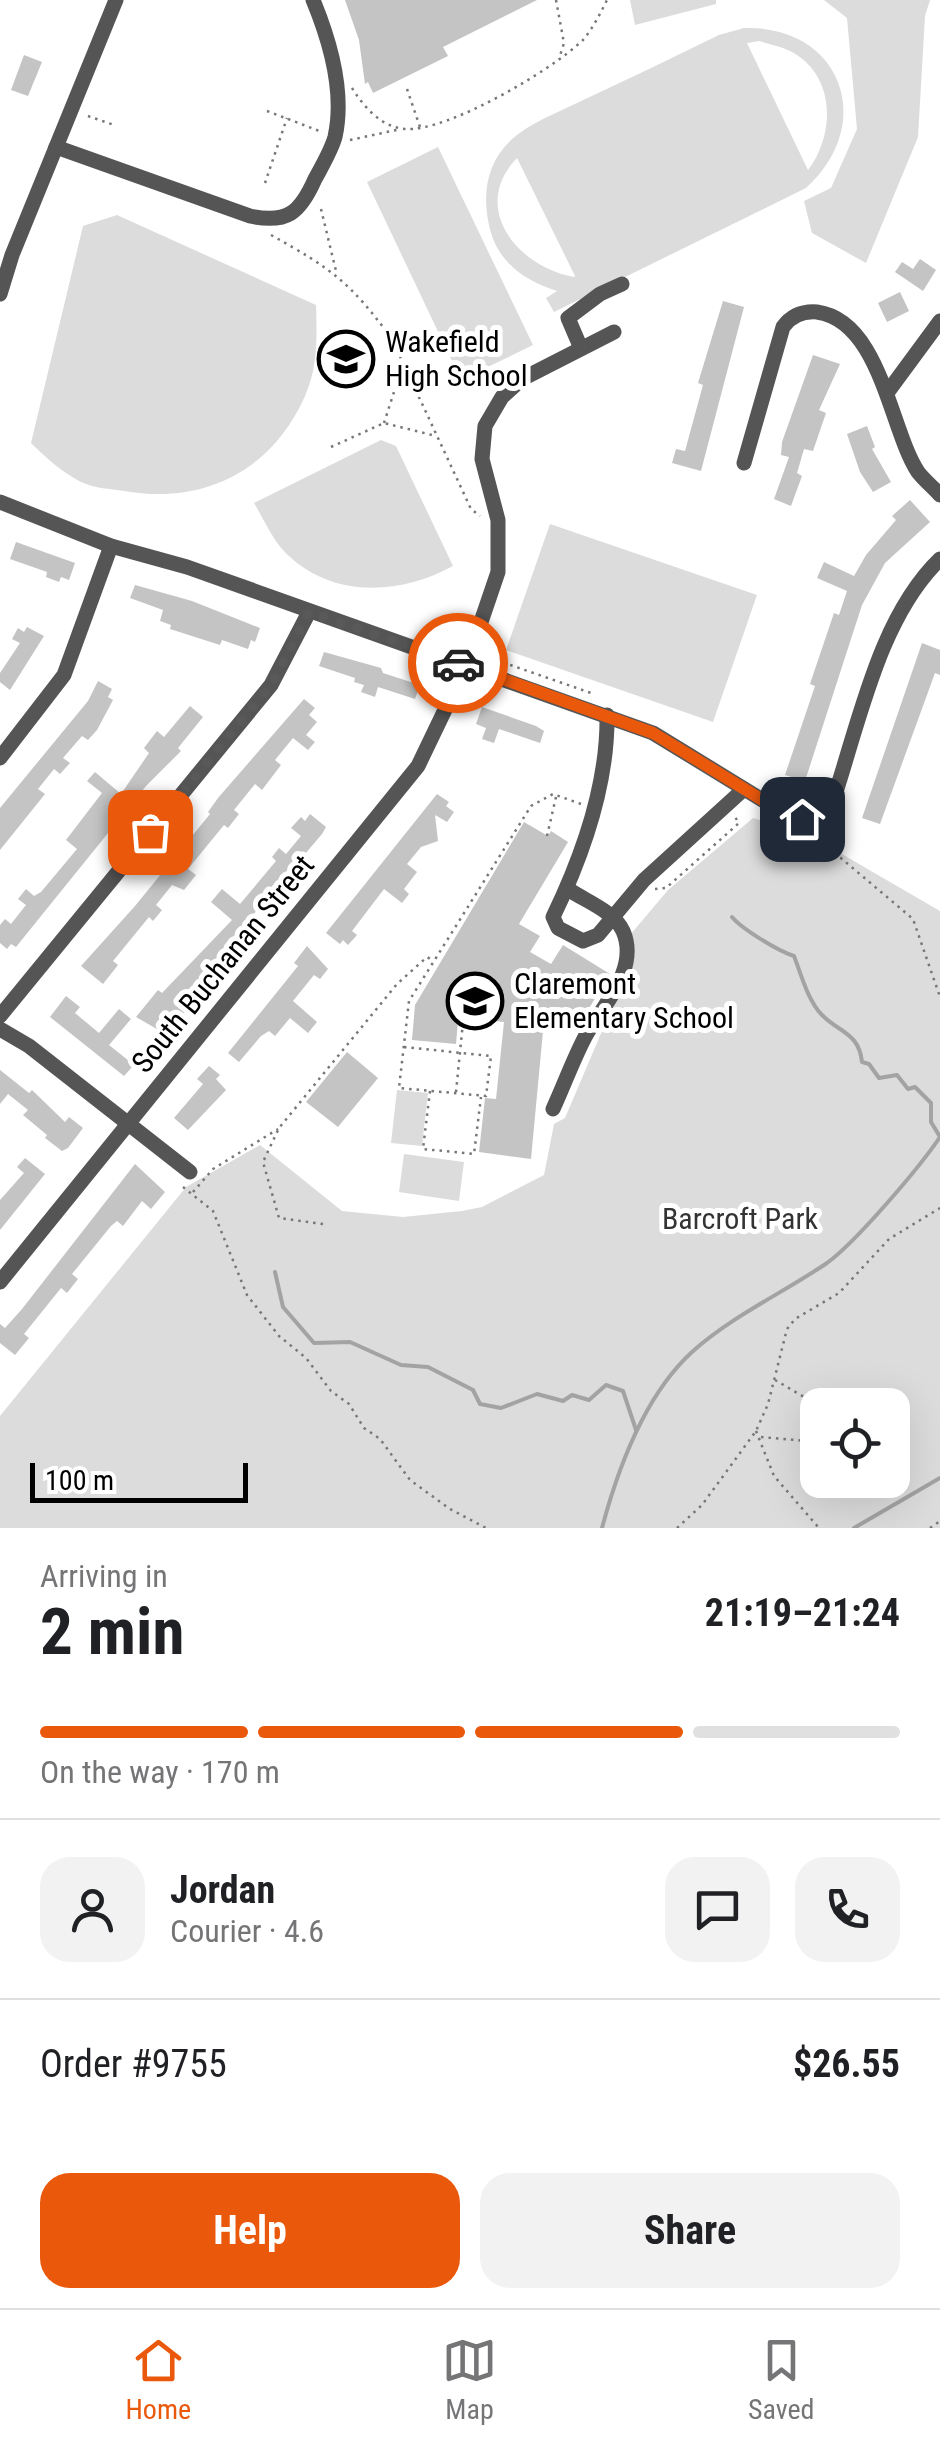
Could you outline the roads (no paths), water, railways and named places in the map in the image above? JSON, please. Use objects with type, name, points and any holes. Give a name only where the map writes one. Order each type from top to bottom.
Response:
[{"type":"street","points":[[0,294],[116,0]]},
{"type":"street","points":[[56,147],[250,216],[272,221],[290,214],[302,205],[335,136],[334,68],[313,0]]},
{"type":"street","points":[[580,346],[568,318],[600,294],[622,284]]},
{"type":"street","points":[[744,463],[778,340],[789,319],[814,312],[828,316],[863,342],[918,471],[940,495]]},
{"type":"street","points":[[887,393],[940,321]]},
{"type":"street","name":"South Buchanan Street","points":[[0,1282],[418,766],[466,666],[498,572],[500,547],[482,459],[485,426],[502,397],[522,379],[580,346],[614,332]]},
{"type":"street","points":[[0,502],[112,546],[188,567],[653,733],[787,815],[802,819],[819,817],[834,798],[898,612],[917,581],[940,559]]},
{"type":"street","points":[[0,758],[64,675],[112,546]]},
{"type":"street","points":[[0,1016],[272,684],[309,612]]},
{"type":"street","points":[[606,716],[602,781],[568,889],[553,917],[558,928],[583,941],[590,940],[644,880],[744,789]]},
{"type":"street","points":[[553,1109],[587,1034],[611,1000],[624,968],[624,933],[612,916],[568,889]]},
{"type":"street","points":[[0,1029],[28,1046],[190,1172]]},
{"type":"waterway","points":[[602,1528],[635,1434],[675,1369],[724,1327],[839,1253],[886,1204],[940,1137],[931,1122],[931,1103],[915,1087],[908,1089],[897,1075],[879,1078],[869,1064],[862,1062],[853,1039],[817,1009],[794,956],[761,939],[732,917]]},
{"type":"waterway","points":[[275,1272],[283,1307],[314,1343],[350,1342],[401,1365],[428,1367],[473,1390],[480,1404],[501,1408],[537,1394],[563,1401],[572,1395],[589,1400],[606,1385],[623,1391],[636,1430]]},
{"type":"waterway","points":[[854,1528],[940,1478]]},
{"type":"place","name":"Wakefield High School","points":[[346,359]]},
{"type":"place","name":"Claremont Elementary School","points":[[475,1001]]},
{"type":"park label","name":"Barcroft Park","points":[[740,1219]]}]
